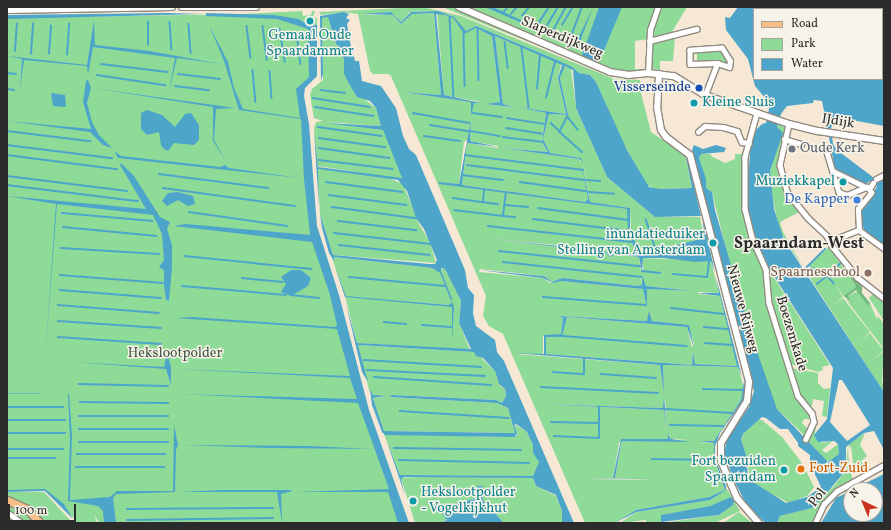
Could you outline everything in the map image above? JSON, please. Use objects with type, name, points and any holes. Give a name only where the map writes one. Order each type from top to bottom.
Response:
[{"type":"main road","points":[[7,500],[27,509],[40,523]]},
{"type":"street","points":[[7,10],[172,7]]},
{"type":"street","points":[[182,7],[256,7]]},
{"type":"street","name":"Slaperdijkweg","points":[[459,7],[610,72],[628,75],[648,73],[659,74]]},
{"type":"street","points":[[648,73],[649,41],[658,7]]},
{"type":"street","points":[[649,41],[696,29]]},
{"type":"street","points":[[722,48],[730,61],[729,67],[717,63],[690,64],[690,50],[722,48]]},
{"type":"street","points":[[705,95],[717,63]]},
{"type":"street","points":[[659,74],[677,78],[705,95],[757,113]]},
{"type":"street","name":"Nieuwe Rijweg","points":[[659,74],[658,106],[661,130],[666,137],[690,155],[749,382],[747,401],[721,443],[721,461],[737,498],[759,523]]},
{"type":"street","name":"IJdijk","points":[[757,113],[786,123],[884,141]]},
{"type":"street","name":"Boezemkade","points":[[757,113],[749,143],[743,184],[745,209],[752,238],[766,270],[769,303],[798,396],[812,413],[814,422],[806,439]]},
{"type":"street","points":[[786,123],[780,165],[787,192],[830,241],[857,277],[884,298]]},
{"type":"street","points":[[698,132],[705,126],[723,127],[737,131],[742,142],[749,143]]},
{"type":"street","points":[[784,139],[801,144]]},
{"type":"street","points":[[826,149],[838,191],[842,194],[847,195],[868,188],[884,175]]},
{"type":"street","points":[[833,171],[868,188],[871,193],[858,210],[859,230]]},
{"type":"street","points":[[830,241],[859,230]]},
{"type":"street","points":[[859,230],[884,248]]},
{"type":"street","name":"Pol","points":[[815,523],[824,504],[837,491],[884,465]]},
{"type":"street","points":[[7,512],[22,523]]},
{"type":"green space","points":[[423,7],[461,16],[614,79],[640,80],[641,93],[651,132],[685,155],[692,188],[656,189],[647,185],[622,141],[596,82],[590,75],[579,73],[571,68],[576,108],[607,177],[655,217],[700,217],[704,238],[674,246],[652,255],[642,256],[639,253],[631,231],[630,208],[590,202],[583,165],[588,199],[585,202],[462,185],[467,143],[498,148],[498,146],[470,141],[471,120],[468,139],[464,142],[459,184],[438,183],[628,209],[628,231],[636,253],[619,254],[639,257],[641,271],[643,270],[643,258],[711,261],[719,293],[698,292],[698,294],[720,296],[738,366],[695,364],[693,351],[692,365],[546,354],[546,337],[562,337],[567,317],[687,327],[692,347],[694,344],[688,325],[652,321],[649,311],[649,319],[647,321],[559,316],[563,318],[561,334],[543,336],[543,354],[515,354],[660,365],[664,394],[663,365],[738,367],[744,388],[741,400],[714,441],[698,442],[714,443],[714,458],[725,490],[709,497],[636,510],[615,523],[585,523],[503,334],[489,326],[483,316],[486,296],[391,76],[388,74],[373,74],[370,71],[358,14],[344,12],[321,15],[319,12]],"holes":[[[433,11],[450,15],[454,19],[437,12],[444,95],[481,102],[474,103],[471,112],[471,102],[402,92],[441,95],[434,13],[412,14],[401,24],[393,15],[361,15],[391,12],[401,22],[410,12]],[[454,19],[466,31],[476,26],[557,60],[571,68],[564,66],[560,78],[568,115],[549,114],[543,139],[550,153],[581,158],[581,162],[579,159],[502,148],[548,152],[542,142],[546,113],[516,107],[566,114],[558,78],[561,64],[495,36],[503,104],[513,107],[485,104],[500,102],[492,36],[476,28],[465,32]],[[486,238],[595,249],[608,253],[609,255],[617,253],[610,257],[606,253]],[[480,269],[544,276],[552,282],[562,278],[638,286],[642,285],[641,277],[646,286],[693,291],[647,289],[647,309],[643,289],[561,281],[550,283],[543,278],[479,272]],[[665,398],[667,430],[664,410],[538,404],[663,408]],[[669,434],[671,439],[689,440],[623,441],[621,443],[615,478],[654,480],[588,479],[613,478],[619,443],[622,439],[668,439]]]},
{"type":"green space","points":[[442,7],[455,7],[579,61],[576,61]]},
{"type":"green space","points":[[465,7],[657,7],[648,39],[635,41],[635,69],[647,69],[646,71],[635,73],[610,70]]},
{"type":"green space","points":[[659,7],[687,7],[669,37],[675,36],[673,61],[660,61],[660,71],[650,67],[651,33]]},
{"type":"green space","name":"Hekslootpolder","points":[[302,11],[303,16],[311,15],[312,11],[315,11],[313,17],[317,18],[317,25],[312,25],[312,23],[308,25],[299,19],[264,15],[288,19],[310,28],[312,78],[300,92],[311,209],[361,396],[404,523],[99,523],[94,514],[97,523],[43,523],[28,507],[7,497],[7,492],[44,492],[72,522],[76,520],[45,490],[7,491],[7,18],[243,14]]},
{"type":"green space","points":[[328,17],[336,44],[341,48],[344,60],[344,74],[356,93],[376,108],[381,126],[326,122],[383,130],[402,173],[401,179],[317,166],[314,128],[316,122],[323,121],[314,118],[310,95],[312,89],[323,80],[322,18]]},
{"type":"green space","points":[[721,51],[727,60],[726,63],[712,60],[697,61],[697,52]]},
{"type":"green space","points":[[778,123],[786,129],[778,157],[777,170],[787,198],[799,212],[780,222],[783,232],[804,268],[780,232],[773,200],[770,171],[782,133],[777,127]]},
{"type":"green space","points":[[701,154],[711,154],[711,156],[725,163],[735,159],[735,154],[744,154],[742,188],[748,238],[763,269],[767,301],[798,397],[810,415],[810,419],[804,419],[802,423],[810,431],[803,438],[803,434],[777,409],[769,390],[732,273],[712,192],[706,188],[699,158]]},
{"type":"green space","points":[[320,169],[388,178],[403,184],[419,224],[430,242],[436,263],[333,255],[320,214],[317,170]]},
{"type":"green space","points":[[829,247],[856,287],[844,297],[835,285],[843,297],[831,306],[843,298],[870,332],[860,341],[870,333],[884,350],[870,362],[884,351],[882,383],[884,382],[884,392],[804,269]]},
{"type":"green space","points":[[334,257],[432,268],[440,273],[451,301],[440,269],[445,269],[461,301],[459,323],[470,350],[357,343],[345,296],[333,261]],"holes":[[[345,296],[449,305],[452,303],[452,306]]]},
{"type":"green space","points":[[844,262],[862,287],[862,293],[870,303],[868,306],[856,290],[848,296],[852,303],[844,296],[856,287],[841,263]]},
{"type":"green space","points":[[766,265],[830,365],[822,367],[823,370],[818,372],[790,364],[769,300]]},
{"type":"green space","points":[[858,291],[868,305],[870,303],[877,319],[878,316],[884,324],[884,349],[845,297],[851,303],[848,296]]},
{"type":"green space","points":[[873,294],[884,301],[884,321],[869,298]]},
{"type":"green space","points":[[358,345],[475,352],[495,371],[500,386],[505,389],[506,396],[502,403],[496,400],[392,395],[389,397],[497,403],[508,408],[515,433],[384,431],[373,398],[385,397],[373,395],[369,390]]},
{"type":"green space","points":[[791,368],[818,373],[818,383],[824,389],[830,388],[827,417],[822,416],[824,401],[813,399],[812,406],[808,406],[800,396]]},
{"type":"green space","points":[[758,420],[762,420],[782,437],[802,463],[814,487],[807,496],[789,503],[758,487],[750,478],[746,455],[741,439],[743,434]]},
{"type":"green space","points":[[514,424],[527,432],[533,445],[533,453],[538,458],[539,465],[533,476],[400,475],[384,434],[515,437],[517,435]]},
{"type":"green space","points":[[816,427],[815,433],[822,443],[833,441],[822,450],[826,453],[838,444],[839,454],[834,460],[826,461],[806,441]]},
{"type":"green space","points":[[865,433],[860,445],[867,456],[861,461],[865,468],[854,472],[851,446],[849,448],[849,444]]},
{"type":"green space","points":[[848,445],[849,467],[853,480],[850,482],[843,482],[843,486],[838,489],[813,523],[777,523],[780,516],[812,508],[834,486],[846,470]]},
{"type":"green space","points":[[434,476],[533,478],[536,486],[556,496],[562,511],[562,523],[504,523],[484,502],[481,494],[483,486],[477,486],[477,495],[474,499],[450,505],[446,520],[441,523],[415,523],[401,478]]},
{"type":"green space","points":[[727,489],[740,511],[717,522],[662,523],[719,515],[733,505],[731,497],[715,505],[667,514],[661,523],[646,523],[646,520],[620,523],[636,512],[710,500]]},
{"type":"green space","points":[[7,502],[26,513],[36,523],[26,523],[7,510]]},
{"type":"green space","points":[[739,512],[752,523],[721,523],[726,521]]},
{"type":"water","points":[[485,7],[493,7],[575,45],[593,7],[578,47]]},
{"type":"water","points":[[599,7],[622,7],[600,60],[595,62],[582,57],[583,50],[581,49],[585,47]]},
{"type":"water","points":[[738,7],[884,7],[884,126],[835,117],[831,128],[833,144],[837,150],[878,181],[880,178],[884,180],[884,245],[865,232],[860,219],[862,207],[877,187],[870,181],[866,184],[835,169],[822,101],[814,100],[813,103],[787,106],[781,114],[777,127],[783,133],[770,171],[774,209],[784,240],[884,392],[884,450],[874,431],[864,433],[846,447],[846,470],[821,500],[812,508],[780,516],[777,523],[765,523],[745,502],[733,478],[724,453],[727,439],[749,407],[754,391],[692,150],[694,145],[703,149],[716,145],[726,148],[724,152],[701,154],[699,158],[706,179],[706,188],[712,192],[715,210],[750,331],[777,409],[828,462],[839,454],[838,444],[834,441],[818,442],[814,435],[827,419],[833,368],[763,259],[750,221],[747,204],[750,151],[754,132],[762,124],[766,123],[770,104],[755,86],[753,80],[883,80],[883,8],[753,8],[753,78],[748,59],[726,30],[725,17],[730,18]],"holes":[[[839,380],[842,380],[870,425],[847,441],[830,422]],[[762,417],[766,418],[780,429],[788,429],[798,443],[798,446],[810,455],[810,464],[821,487],[807,497],[786,503],[753,482],[748,476],[746,455],[741,439],[743,434]]]},
{"type":"water","points":[[438,11],[454,17],[466,31],[476,26],[557,60],[572,67],[579,73],[590,75],[596,82],[627,150],[649,187],[660,189],[692,188],[686,158],[679,149],[687,156],[701,216],[655,217],[607,177],[576,108],[573,70],[565,66],[560,78],[568,115],[549,114],[543,139],[550,153],[581,158],[583,162],[579,159],[503,148],[548,152],[542,142],[546,113],[516,107],[566,114],[558,78],[562,65],[495,36],[503,104],[513,107],[485,104],[500,102],[492,36],[476,28],[464,34],[454,19],[445,15],[436,14],[444,95],[481,103],[474,103],[471,116],[471,102],[402,92],[441,95],[434,13],[412,14],[401,24],[393,15],[361,14],[391,12],[401,22],[411,12]]},
{"type":"water","points":[[344,12],[349,14],[346,18],[350,20],[347,24],[350,42],[355,61],[359,61],[362,81],[381,86],[396,108],[403,136],[409,149],[416,155],[465,270],[468,288],[474,295],[473,313],[476,326],[495,340],[497,352],[504,361],[574,523],[562,523],[562,511],[556,495],[536,486],[533,478],[404,477],[401,479],[405,495],[386,439],[400,475],[533,476],[539,462],[533,453],[533,445],[527,432],[516,424],[514,425],[517,433],[515,437],[385,435],[382,432],[372,405],[370,389],[373,395],[386,396],[373,398],[384,431],[515,433],[508,408],[497,403],[389,397],[392,395],[496,400],[502,403],[506,396],[505,389],[499,384],[495,371],[483,358],[476,356],[474,352],[358,345],[368,382],[362,372],[346,304],[357,343],[471,349],[459,323],[461,301],[445,269],[441,268],[441,271],[452,299],[451,301],[440,273],[432,268],[334,257],[334,261],[329,253],[320,214],[333,255],[429,264],[435,264],[437,260],[424,229],[416,218],[407,191],[398,180],[318,169],[319,207],[314,131],[318,167],[402,178],[383,130],[326,123],[381,126],[376,108],[370,101],[357,97],[344,74],[344,60],[341,48],[336,44],[328,17],[322,18],[323,74],[321,81],[320,16]]},
{"type":"water","points":[[206,13],[274,15],[299,19],[308,25],[312,22],[312,25],[317,25],[317,76],[305,88],[304,96],[309,124],[317,226],[339,295],[369,410],[409,523],[398,523],[388,492],[294,492],[389,489],[358,403],[181,394],[357,399],[350,378],[175,369],[350,376],[337,329],[175,318],[192,317],[335,327],[337,325],[330,295],[312,242],[174,226],[186,224],[310,235],[304,179],[301,119],[239,110],[224,61],[209,25],[228,62],[234,88],[243,109],[300,118],[296,89],[309,77],[308,29],[277,19],[206,16]]},
{"type":"water","points":[[202,14],[7,19],[7,15]]},
{"type":"water","points":[[94,20],[95,45],[149,51],[221,64],[177,58],[169,92],[175,58],[93,47],[88,75],[87,66],[24,60],[20,89],[22,59],[7,56],[87,65]]},
{"type":"water","points":[[88,80],[91,88],[87,103],[92,122],[99,135],[112,148],[103,145],[90,132],[7,121],[91,129],[83,102],[86,81]]},
{"type":"water","points":[[92,88],[235,108],[216,109],[214,140],[226,161],[213,141],[213,107]]},
{"type":"water","points":[[51,93],[65,95],[66,107],[53,106]]},
{"type":"water","points":[[147,110],[162,115],[175,127],[185,114],[191,113],[199,125],[199,140],[194,145],[174,143],[168,151],[164,149],[161,145],[159,132],[147,135],[141,129],[141,113]]},
{"type":"water","points":[[471,120],[470,141],[499,147],[467,143],[462,185],[585,202],[588,199],[582,165],[590,202],[630,208],[630,228],[640,255],[652,255],[674,246],[704,238],[703,220],[715,272],[711,261],[696,262],[663,258],[643,258],[642,272],[639,257],[619,254],[636,253],[628,231],[627,209],[439,184],[439,182],[459,184]]},
{"type":"water","points":[[114,151],[121,156],[220,167],[225,165],[229,168],[300,178],[118,158]]},
{"type":"water","points":[[121,163],[134,176],[160,217],[170,222],[167,229],[172,245],[169,301],[166,300],[164,270],[159,267],[164,260],[162,234],[153,215],[57,204],[45,360],[56,204],[7,196],[146,209],[120,165]]},
{"type":"water","points":[[178,192],[193,196],[195,204],[188,206],[178,200],[167,206],[162,201],[168,193]]},
{"type":"water","points":[[486,238],[604,251],[610,255],[617,253],[610,257],[606,253]]},
{"type":"water","points":[[335,267],[346,296],[449,305],[452,302],[454,307],[452,341],[452,307],[345,297]]},
{"type":"water","points":[[291,270],[301,270],[311,278],[308,286],[291,296],[281,292],[286,284],[281,277]]},
{"type":"water","points":[[479,270],[544,276],[552,282],[562,278],[638,286],[642,285],[642,276],[646,286],[693,291],[647,289],[647,309],[643,289],[561,281],[553,283],[543,278]]},
{"type":"water","points":[[716,277],[742,377],[738,367],[663,365],[664,394],[660,365],[514,353],[544,354],[544,335],[561,334],[563,318],[559,316],[647,321],[649,311],[652,321],[689,325],[694,348],[687,327],[567,317],[562,337],[546,337],[546,354],[692,365],[693,351],[695,364],[737,366],[720,296],[697,293],[719,293]]},
{"type":"water","points":[[167,353],[171,367],[171,385],[166,369],[71,362],[164,367]]},
{"type":"water","points":[[744,381],[746,390],[743,400],[720,433],[715,446],[715,459],[726,486],[726,490],[710,500],[636,512],[615,523],[636,510],[709,497],[725,490],[714,458],[714,443],[698,441],[714,441],[741,400]]},
{"type":"water","points":[[68,394],[72,435],[70,500],[110,497],[117,491],[173,491],[174,425],[178,445],[176,450],[175,492],[116,494],[113,498],[116,523],[104,523],[103,511],[98,506],[68,501],[70,439]]},
{"type":"water","points":[[664,397],[667,430],[664,410],[538,404],[663,408]]},
{"type":"water","points":[[668,434],[671,439],[690,442],[623,441],[621,443],[615,478],[656,479],[587,478],[613,478],[621,439],[668,439]]},
{"type":"water","points":[[182,445],[309,446],[372,449],[271,448]]},
{"type":"water","points":[[884,474],[884,523],[821,523],[836,498],[843,494],[843,522],[883,522],[883,482],[868,482]]},
{"type":"water","points":[[477,486],[483,486],[481,494],[484,502],[504,523],[441,523],[447,520],[443,515],[444,509],[450,505],[474,499],[477,495]]},
{"type":"water","points":[[45,489],[64,504],[73,519],[45,491],[7,492],[7,490]]},
{"type":"water","points":[[222,490],[292,491],[281,494],[282,523],[277,492],[179,492]]},
{"type":"water","points":[[731,497],[734,501],[733,505],[719,515],[661,522],[661,515],[710,506]]},
{"type":"waterway","points":[[503,13],[508,7]]},
{"type":"waterway","points":[[511,14],[517,7]]},
{"type":"waterway","points":[[522,16],[529,7]]},
{"type":"waterway","points":[[536,27],[549,7]]},
{"type":"waterway","points":[[546,27],[558,7]]},
{"type":"waterway","points":[[551,34],[566,7]]},
{"type":"waterway","points":[[562,25],[573,7]]},
{"type":"waterway","points":[[571,36],[582,7]]},
{"type":"waterway","points":[[450,17],[454,98]]},
{"type":"waterway","points":[[148,22],[148,45]]},
{"type":"waterway","points":[[170,22],[172,49]]},
{"type":"waterway","points":[[15,51],[17,24]]},
{"type":"waterway","points":[[31,54],[33,24]]},
{"type":"waterway","points":[[67,55],[69,24]]},
{"type":"waterway","points":[[189,24],[191,53]]},
{"type":"waterway","points":[[49,54],[51,26]]},
{"type":"waterway","points":[[247,26],[251,58]]},
{"type":"waterway","points":[[263,26],[267,60]]},
{"type":"waterway","points":[[280,29],[285,62]]},
{"type":"waterway","points":[[478,29],[479,80]]},
{"type":"waterway","points":[[297,33],[301,64]]},
{"type":"waterway","points":[[464,34],[465,86]]},
{"type":"waterway","points":[[505,42],[508,68]]},
{"type":"waterway","points":[[522,48],[529,108]]},
{"type":"waterway","points":[[537,89],[540,56]]},
{"type":"waterway","points":[[546,98],[555,61]]},
{"type":"waterway","points":[[101,64],[168,72]]},
{"type":"waterway","points":[[253,70],[256,102]]},
{"type":"waterway","points":[[270,71],[272,98]]},
{"type":"waterway","points":[[7,73],[16,74]]},
{"type":"waterway","points":[[178,74],[220,79]]},
{"type":"waterway","points":[[97,75],[165,85]]},
{"type":"waterway","points":[[175,86],[209,90]]},
{"type":"waterway","points":[[7,89],[14,90]]},
{"type":"waterway","points":[[321,90],[345,93]]},
{"type":"waterway","points":[[313,98],[369,107]]},
{"type":"waterway","points":[[315,107],[373,116]]},
{"type":"waterway","points":[[413,113],[469,123]]},
{"type":"waterway","points":[[473,113],[502,117]]},
{"type":"waterway","points":[[568,116],[560,132],[582,152]]},
{"type":"waterway","points":[[568,117],[578,130]]},
{"type":"waterway","points":[[507,118],[544,124]]},
{"type":"waterway","points":[[551,123],[560,131]]},
{"type":"waterway","points":[[430,125],[469,131]]},
{"type":"waterway","points":[[318,127],[381,136]]},
{"type":"waterway","points":[[506,128],[542,134]]},
{"type":"waterway","points":[[7,131],[90,141]]},
{"type":"waterway","points":[[471,131],[500,136]]},
{"type":"waterway","points":[[424,136],[460,141]]},
{"type":"waterway","points":[[503,137],[542,142]]},
{"type":"waterway","points":[[319,138],[385,147]]},
{"type":"waterway","points":[[7,145],[112,158]]},
{"type":"waterway","points":[[319,148],[389,158]]},
{"type":"waterway","points":[[7,155],[117,169]]},
{"type":"waterway","points":[[465,155],[583,170]]},
{"type":"waterway","points":[[319,160],[392,169]]},
{"type":"waterway","points":[[467,165],[584,180]]},
{"type":"waterway","points":[[159,174],[268,188]]},
{"type":"waterway","points":[[462,175],[503,180]]},
{"type":"waterway","points":[[7,176],[127,191]]},
{"type":"waterway","points":[[586,180],[600,181]]},
{"type":"waterway","points":[[326,182],[402,192]]},
{"type":"waterway","points":[[520,182],[586,191]]},
{"type":"waterway","points":[[7,185],[138,201]]},
{"type":"waterway","points":[[163,188],[295,206]]},
{"type":"waterway","points":[[453,198],[483,202],[484,190]]},
{"type":"waterway","points":[[588,192],[614,194]]},
{"type":"waterway","points":[[454,210],[503,216],[506,193]]},
{"type":"waterway","points":[[329,195],[406,205]]},
{"type":"waterway","points":[[483,202],[498,204]]},
{"type":"waterway","points":[[506,205],[528,207]]},
{"type":"waterway","points":[[332,207],[416,218]]},
{"type":"waterway","points":[[538,208],[628,220]]},
{"type":"waterway","points":[[189,212],[287,226]]},
{"type":"waterway","points":[[62,213],[153,221]]},
{"type":"waterway","points":[[503,216],[515,217]]},
{"type":"waterway","points":[[533,219],[628,231]]},
{"type":"waterway","points":[[646,219],[657,253]]},
{"type":"waterway","points":[[338,221],[416,230]]},
{"type":"waterway","points":[[488,226],[632,242]]},
{"type":"waterway","points":[[63,227],[157,236]]},
{"type":"waterway","points":[[334,233],[430,244]]},
{"type":"waterway","points":[[339,245],[429,255]]},
{"type":"waterway","points":[[61,248],[159,254]]},
{"type":"waterway","points":[[808,266],[825,249]]},
{"type":"waterway","points":[[499,251],[640,266]]},
{"type":"waterway","points":[[185,256],[311,269]]},
{"type":"waterway","points":[[503,262],[641,277]]},
{"type":"waterway","points":[[673,274],[707,277],[709,262]]},
{"type":"waterway","points":[[834,284],[827,276],[840,264]]},
{"type":"waterway","points":[[806,268],[808,266],[820,273]]},
{"type":"waterway","points":[[642,271],[660,273]]},
{"type":"waterway","points":[[60,275],[163,283]]},
{"type":"waterway","points":[[817,284],[827,276]]},
{"type":"waterway","points":[[349,277],[445,286]]},
{"type":"waterway","points":[[242,278],[283,282]]},
{"type":"waterway","points":[[182,286],[286,295]]},
{"type":"waterway","points":[[60,290],[161,298]]},
{"type":"waterway","points":[[291,295],[319,298]]},
{"type":"waterway","points":[[543,297],[646,305]]},
{"type":"waterway","points":[[58,305],[159,313]]},
{"type":"waterway","points":[[671,308],[724,314]]},
{"type":"waterway","points":[[58,321],[161,328]]},
{"type":"waterway","points":[[384,322],[406,324]]},
{"type":"waterway","points":[[422,325],[452,327]]},
{"type":"waterway","points":[[704,327],[729,329]]},
{"type":"waterway","points":[[563,336],[687,346]]},
{"type":"waterway","points":[[58,337],[161,344]]},
{"type":"waterway","points":[[705,343],[733,345]]},
{"type":"waterway","points":[[553,372],[584,374],[584,359]]},
{"type":"waterway","points":[[364,360],[481,367]]},
{"type":"waterway","points":[[367,370],[485,376]]},
{"type":"waterway","points":[[601,374],[656,378]]},
{"type":"waterway","points":[[374,377],[491,385]]},
{"type":"waterway","points":[[79,384],[168,386]]},
{"type":"waterway","points":[[541,387],[658,393]]},
{"type":"waterway","points":[[703,389],[744,390]]},
{"type":"waterway","points":[[80,402],[168,403]]},
{"type":"waterway","points":[[7,407],[63,407]]},
{"type":"waterway","points":[[554,436],[599,438],[599,407]]},
{"type":"waterway","points":[[666,409],[733,413]]},
{"type":"waterway","points":[[400,411],[509,418]]},
{"type":"waterway","points":[[79,416],[168,416]]},
{"type":"waterway","points":[[7,420],[65,420]]},
{"type":"waterway","points":[[551,422],[598,423]]},
{"type":"waterway","points":[[670,425],[723,426]]},
{"type":"waterway","points":[[79,429],[168,429]]},
{"type":"waterway","points":[[7,433],[65,433]]},
{"type":"waterway","points":[[79,442],[168,442]]},
{"type":"waterway","points":[[394,448],[521,450]]},
{"type":"waterway","points":[[7,449],[63,449]]},
{"type":"waterway","points":[[77,454],[165,454]]},
{"type":"waterway","points":[[7,458],[55,458]]},
{"type":"waterway","points":[[652,459],[714,460]]},
{"type":"waterway","points":[[399,460],[529,463]]},
{"type":"waterway","points":[[76,467],[164,467]]},
{"type":"waterway","points":[[127,509],[273,508]]},
{"type":"waterway","points":[[127,520],[273,518]]},
{"type":"place","name":"Gemaal Oude Spaardammer","points":[[310,21]]},
{"type":"place","name":"Visserseinde","points":[[699,88]]},
{"type":"place","name":"Kleine Sluis","points":[[694,103]]},
{"type":"place","name":"Oude Kerk","points":[[792,149]]},
{"type":"place","name":"Muziekkapel","points":[[843,182]]},
{"type":"place","name":"De Kapper","points":[[857,200]]},
{"type":"place","name":"inundatieduiker Stelling van Amsterdam","points":[[713,243]]},
{"type":"place","name":"Spaarneschool","points":[[868,273]]},
{"type":"place","name":"Fort-Zuid","points":[[801,469]]},
{"type":"place","name":"Fort bezuiden Spaarndam","points":[[784,470]]},
{"type":"place","name":"Hekslootpolder - Vogelkijkhut","points":[[413,501]]},
{"type":"district","name":"Spaarndam-West","points":[[799,244]]}]
